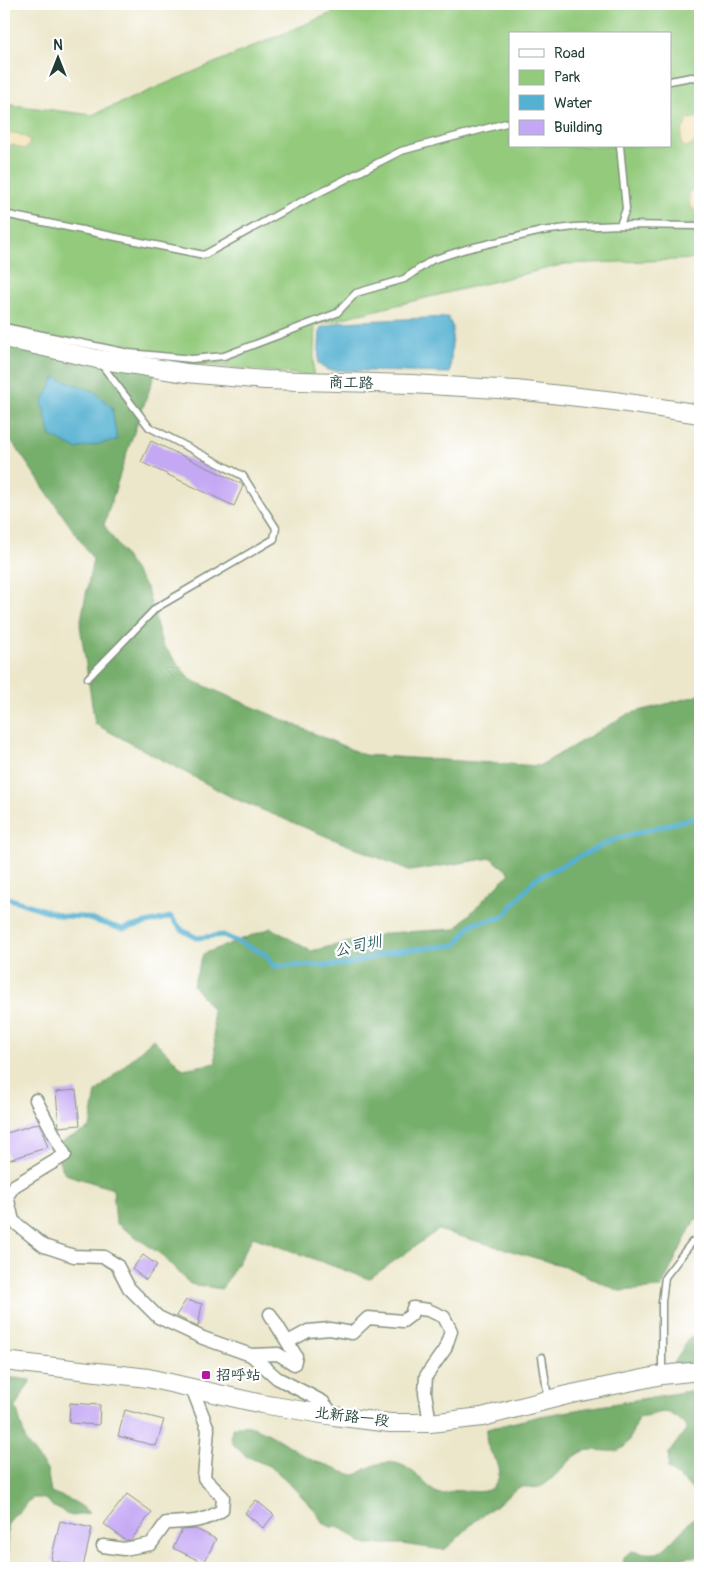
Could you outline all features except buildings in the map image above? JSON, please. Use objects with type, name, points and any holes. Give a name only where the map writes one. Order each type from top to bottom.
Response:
[{"type":"main road","name":"商工路","points":[[4,338],[98,359],[186,373],[265,380],[412,384],[516,390],[614,401],[700,414]]},
{"type":"main road","name":"北新路一段","points":[[4,1361],[148,1378],[262,1404],[390,1423],[430,1423],[482,1417],[548,1399],[662,1375],[700,1371]]},
{"type":"street","points":[[36,1100],[65,1155],[14,1186],[7,1196],[13,1221],[44,1246],[74,1256],[104,1257],[118,1265],[129,1288],[158,1317],[203,1338],[251,1354],[278,1354],[294,1364],[296,1356],[270,1314]]},
{"type":"street","points":[[288,1342],[308,1331],[330,1329],[352,1332],[368,1318],[404,1321],[411,1315],[413,1308],[428,1310],[444,1317],[450,1332],[445,1349],[426,1376],[425,1393],[430,1423]]},
{"type":"street","points":[[251,1354],[278,1378],[323,1402],[334,1416]]},
{"type":"street","points":[[103,1546],[124,1549],[151,1544],[166,1523],[194,1521],[212,1517],[222,1510],[223,1497],[204,1478],[208,1429],[192,1388]]},
{"type":"lane","points":[[672,81],[700,78]]},
{"type":"lane","points":[[4,214],[204,255],[401,151],[509,122]]},
{"type":"lane","points":[[620,148],[626,209],[620,225]]},
{"type":"lane","points":[[4,327],[129,353],[192,359],[224,356],[337,313],[356,293],[404,279],[432,260],[466,249],[542,231],[575,227],[620,225],[700,226]]},
{"type":"lane","points":[[88,678],[156,608],[274,539],[276,528],[243,476],[149,427],[98,359]]},
{"type":"lane","points":[[662,1375],[662,1302],[665,1277],[692,1242]]},
{"type":"lane","points":[[542,1357],[548,1399]]},
{"type":"green space","points":[[353,4],[700,4],[700,259],[565,264],[315,325],[313,376],[159,360],[4,330],[4,104],[92,115]]},
{"type":"green space","points":[[4,335],[159,363],[127,452],[104,525],[147,589],[162,644],[191,680],[364,755],[539,766],[628,714],[700,695],[700,1220],[695,1219],[661,1288],[619,1291],[567,1267],[438,1230],[369,1279],[253,1237],[222,1289],[190,1284],[163,1256],[116,1223],[113,1189],[65,1174],[52,1146],[90,1128],[96,1092],[153,1039],[183,1069],[216,1063],[212,1009],[193,985],[203,954],[271,928],[311,951],[388,933],[455,929],[510,873],[491,858],[411,871],[233,798],[95,724],[80,625],[93,559],[4,430]]},
{"type":"green space","points":[[700,1332],[700,1367],[670,1370],[689,1338]]},
{"type":"green space","points":[[4,1377],[31,1380],[16,1407],[26,1442],[47,1470],[51,1492],[76,1503],[89,1513],[73,1516],[53,1507],[42,1498],[33,1498],[12,1518],[7,1526],[8,1553],[6,1568],[4,1568]]},
{"type":"green space","points":[[689,1391],[700,1391],[700,1499],[687,1484],[668,1469],[669,1453],[687,1428],[670,1413],[665,1412],[639,1417],[623,1448],[614,1451],[587,1450],[572,1459],[541,1486],[534,1488],[520,1487],[516,1489],[477,1519],[444,1550],[402,1544],[368,1544],[360,1542],[340,1528],[331,1527],[323,1523],[313,1508],[284,1478],[271,1467],[246,1456],[233,1444],[231,1437],[232,1429],[238,1426],[247,1426],[266,1432],[312,1460],[349,1474],[356,1475],[366,1469],[387,1462],[408,1468],[433,1491],[440,1494],[453,1491],[480,1492],[492,1488],[497,1482],[499,1475],[498,1464],[487,1444],[487,1429],[540,1416]]},
{"type":"green space","points":[[700,1512],[700,1557],[684,1558],[670,1568],[623,1568],[624,1557],[631,1551],[656,1553],[660,1551]]},
{"type":"sand","points":[[700,117],[700,141],[696,139],[693,145],[685,147],[681,141],[683,128],[689,119]]},
{"type":"sand","points":[[16,133],[28,138],[30,142],[28,147],[24,149],[13,145],[4,146],[4,135]]},
{"type":"sand","points":[[693,189],[700,191],[700,214],[692,208],[689,202],[689,192]]},
{"type":"water","points":[[448,317],[453,328],[450,373],[327,370],[318,364],[320,328],[340,322]]},
{"type":"water","points":[[55,377],[93,391],[112,407],[117,440],[76,449],[51,436],[42,403]]},
{"type":"waterway","name":"公司圳","points":[[4,897],[62,916],[83,917],[122,929],[171,917],[182,930],[197,938],[223,935],[265,954],[274,966],[344,965],[395,951],[456,945],[472,924],[503,917],[535,879],[615,839],[700,816]]},
{"type":"place","name":"招呼站","points":[[206,1375]]}]
